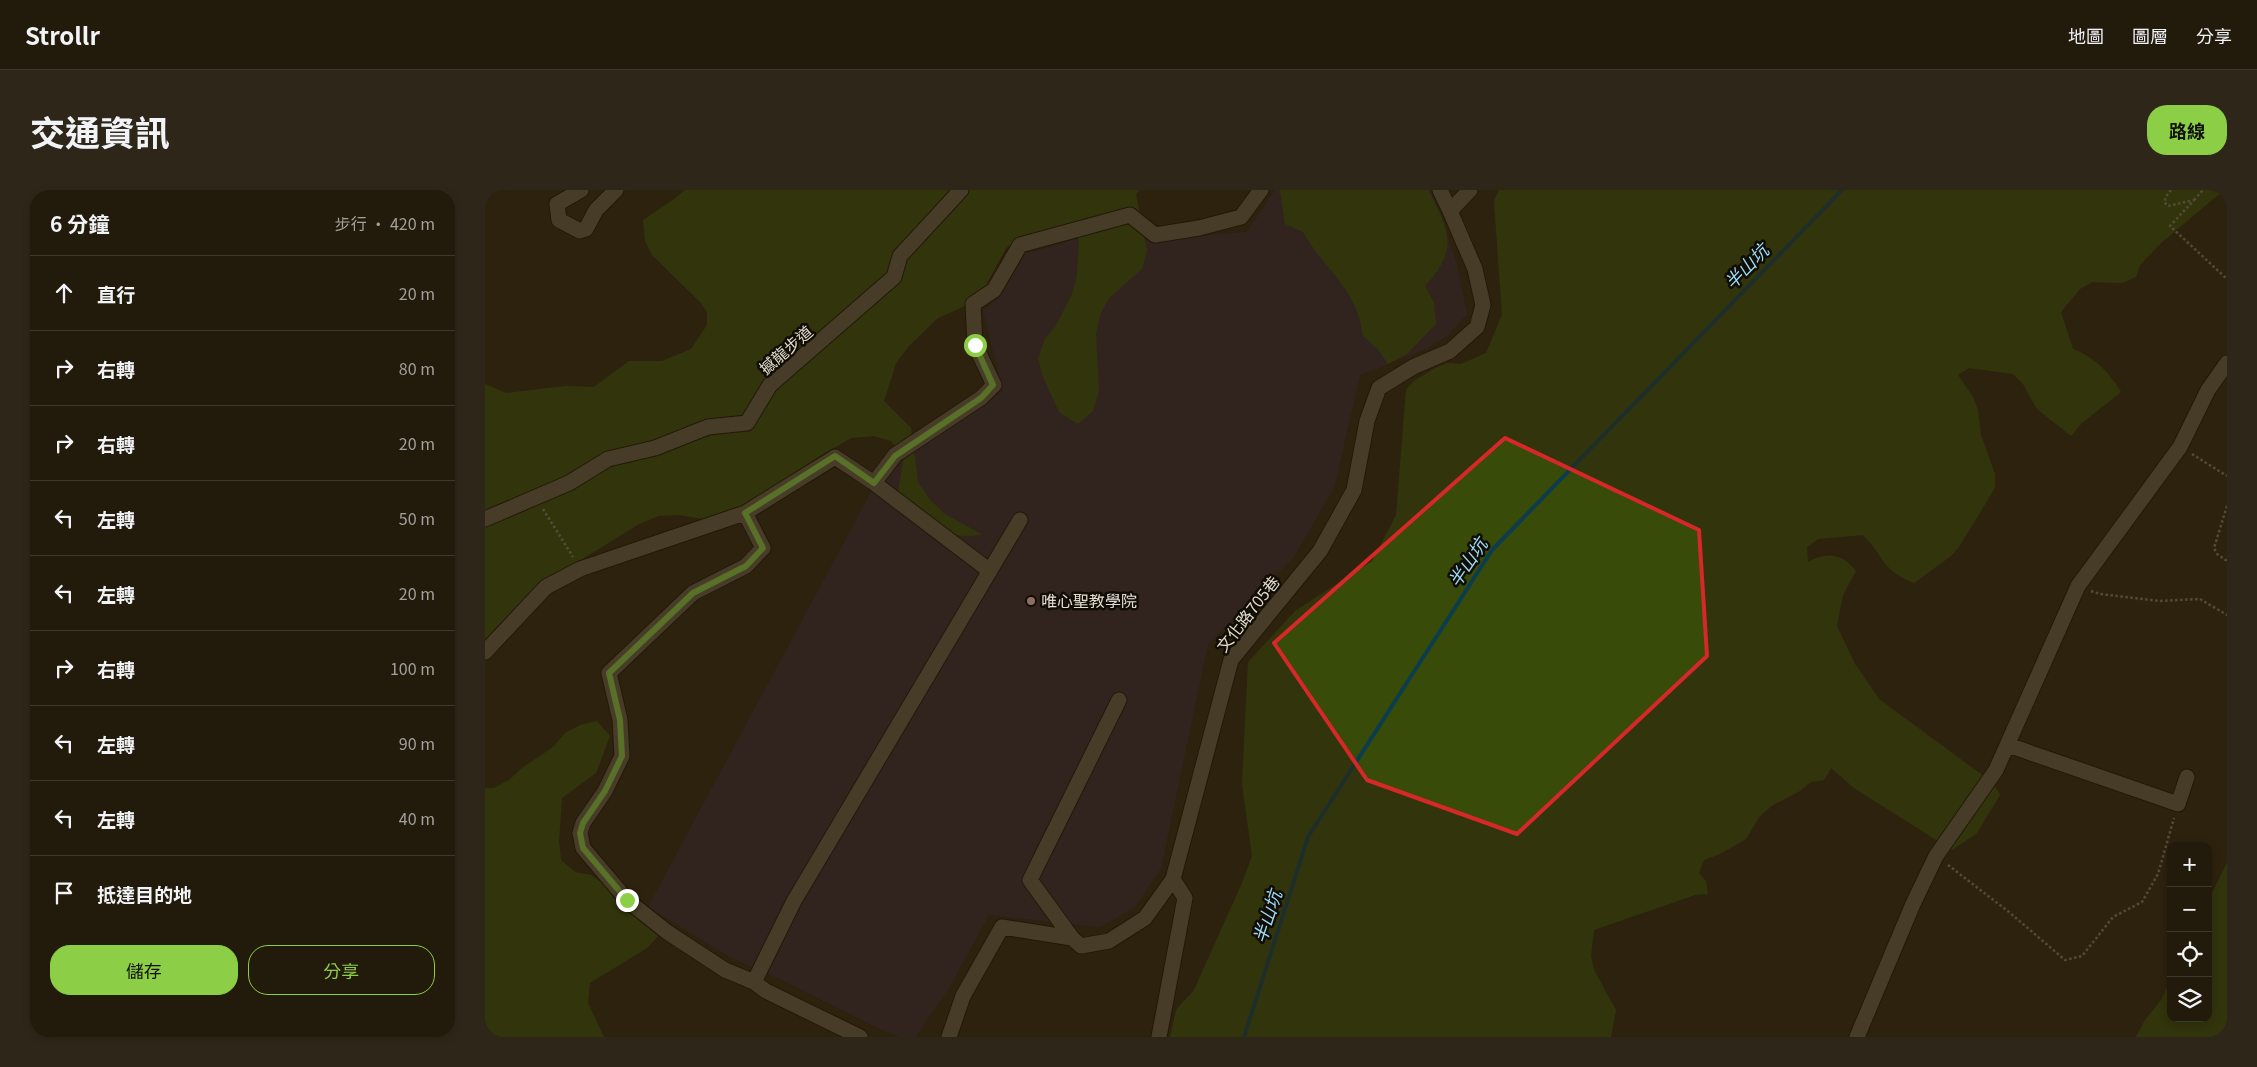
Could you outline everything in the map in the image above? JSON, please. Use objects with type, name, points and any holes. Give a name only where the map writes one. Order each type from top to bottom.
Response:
[{"type":"lane","points":[[581,190],[557,204],[559,220],[580,231],[586,229],[595,210],[616,190]]},
{"type":"lane","name":"撼龍步道","points":[[485,519],[569,483],[608,460],[655,448],[708,427],[747,423],[770,386],[893,276],[901,256],[961,190]]},
{"type":"lane","points":[[874,483],[895,456],[981,398],[993,385],[975,345],[973,304],[994,290],[1020,245],[1130,215],[1155,235],[1199,228],[1241,217],[1261,190]]},
{"type":"lane","name":"文化路705巷","points":[[949,1037],[963,996],[1002,927],[1072,938],[1081,946],[1109,941],[1145,918],[1173,879],[1231,660],[1320,551],[1354,490],[1367,421],[1379,388],[1413,367],[1450,352],[1477,327],[1483,305],[1475,269],[1440,190]]},
{"type":"lane","points":[[1451,212],[1470,190]]},
{"type":"lane","points":[[1857,1037],[1913,904],[1937,856],[1996,770],[2078,586],[2181,447],[2208,390],[2227,363]]},
{"type":"lane","points":[[485,652],[546,588],[580,569],[745,513],[835,456],[874,483],[990,572]]},
{"type":"lane","points":[[745,513],[763,548],[746,566],[693,593],[609,673],[620,720],[622,756],[605,791],[583,823],[580,833],[583,848],[627,900],[667,932],[725,970],[754,982],[766,991],[860,1037]]},
{"type":"lane","points":[[754,982],[794,901],[1020,520]]},
{"type":"lane","points":[[1072,938],[1030,880],[1119,700]]},
{"type":"lane","points":[[2008,745],[2178,804],[2187,777]]},
{"type":"lane","points":[[1159,1037],[1185,898],[1173,879]]},
{"type":"path","points":[[2171,190],[2164,202],[2168,206],[2194,200]]},
{"type":"path","points":[[2203,190],[2169,226],[2227,279]]},
{"type":"path","points":[[2181,447],[2227,476]]},
{"type":"path","points":[[535,496],[580,569]]},
{"type":"path","points":[[2227,506],[2214,548],[2217,554],[2227,561]]},
{"type":"path","points":[[2078,586],[2100,594],[2149,600],[2200,599],[2227,615]]},
{"type":"path","points":[[1937,856],[2009,912],[2065,960],[2082,956],[2113,917],[2142,902],[2158,874],[2178,804]]},
{"type":"highlighted area","points":[[1505,438],[1699,530],[1707,656],[1517,834],[1367,780],[1274,643]]},
{"type":"shaded area","name":"唯心聖教學院","points":[[1275,190],[1430,190],[1440,212],[1457,265],[1467,314],[1448,335],[1426,349],[1360,375],[1334,488],[1293,558],[1208,644],[1161,868],[1135,907],[1100,927],[989,915],[949,988],[915,1037],[900,1037],[730,957],[648,907],[870,494],[908,456],[1003,391],[983,311],[1000,297],[1025,254],[1129,224],[1159,239],[1247,232]]},
{"type":"green space","points":[[685,190],[1140,190],[1136,194],[1147,251],[1142,269],[1109,298],[1100,315],[1096,334],[1099,391],[1093,411],[1078,424],[1059,412],[1043,377],[1038,358],[1045,339],[1055,327],[1072,294],[1077,276],[1079,239],[1066,226],[1024,236],[1006,248],[978,300],[938,318],[909,346],[896,363],[884,401],[911,428],[918,482],[930,500],[945,514],[983,535],[964,536],[942,533],[897,498],[904,456],[891,441],[874,436],[851,438],[815,459],[779,488],[721,522],[679,515],[659,516],[639,524],[584,558],[485,649],[485,384],[506,393],[566,386],[594,387],[629,361],[662,361],[691,349],[707,325],[707,312],[700,302],[652,255],[645,241],[643,220]]},
{"type":"green space","points":[[1280,190],[1428,190],[1446,229],[1447,250],[1436,273],[1425,286],[1434,303],[1436,324],[1407,354],[1388,364],[1377,348],[1363,336],[1360,319],[1354,304],[1339,280],[1303,232],[1285,224]]},
{"type":"green space","points":[[1499,190],[2224,190],[2161,243],[2140,265],[2136,277],[2122,283],[2092,282],[2080,289],[2061,312],[2073,349],[2088,356],[2101,366],[2121,392],[2082,423],[2071,436],[2037,409],[2023,384],[2013,374],[1969,368],[1958,375],[1973,397],[1978,410],[1981,435],[1995,474],[1995,488],[1959,547],[1951,556],[1914,583],[1889,568],[1863,535],[1818,539],[1807,547],[1808,562],[1822,556],[1834,556],[1851,565],[1856,571],[1843,595],[1837,626],[1855,664],[1879,699],[1993,783],[2000,795],[1977,833],[1952,850],[1854,788],[1831,768],[1824,780],[1811,782],[1800,791],[1773,805],[1760,816],[1746,839],[1720,854],[1704,860],[1699,873],[1706,881],[1708,894],[1695,895],[1594,930],[1591,956],[1594,970],[1616,1010],[1611,1037],[1170,1037],[1176,1010],[1194,990],[1242,883],[1252,856],[1242,784],[1248,662],[1295,611],[1372,561],[1396,515],[1406,390],[1414,381],[1435,368],[1447,363],[1461,364],[1486,353],[1502,315],[1494,201]]},
{"type":"green space","points":[[597,721],[610,736],[596,773],[562,798],[559,841],[561,860],[575,872],[591,875],[620,896],[661,933],[647,948],[590,983],[588,1003],[604,1037],[485,1037],[485,788],[494,788],[509,780],[522,768],[553,747],[565,733],[580,725]]},
{"type":"green space","points":[[2227,863],[2227,1037],[2136,1037],[2145,1020],[2162,999],[2167,987],[2167,1022],[2212,1022],[2212,893]]},
{"type":"waterway","name":"半山坑","points":[[1244,1037],[1308,837],[1492,550],[1842,190]]},
{"type":"place","name":"唯心聖教學院","points":[[1031,601]]},
{"type":"route","points":[[627,900],[583,848],[580,833],[583,823],[605,791],[622,756],[620,720],[609,673],[693,593],[746,566],[763,548],[745,513],[835,456],[874,483],[895,456],[981,398],[993,385],[975,345]]}]
